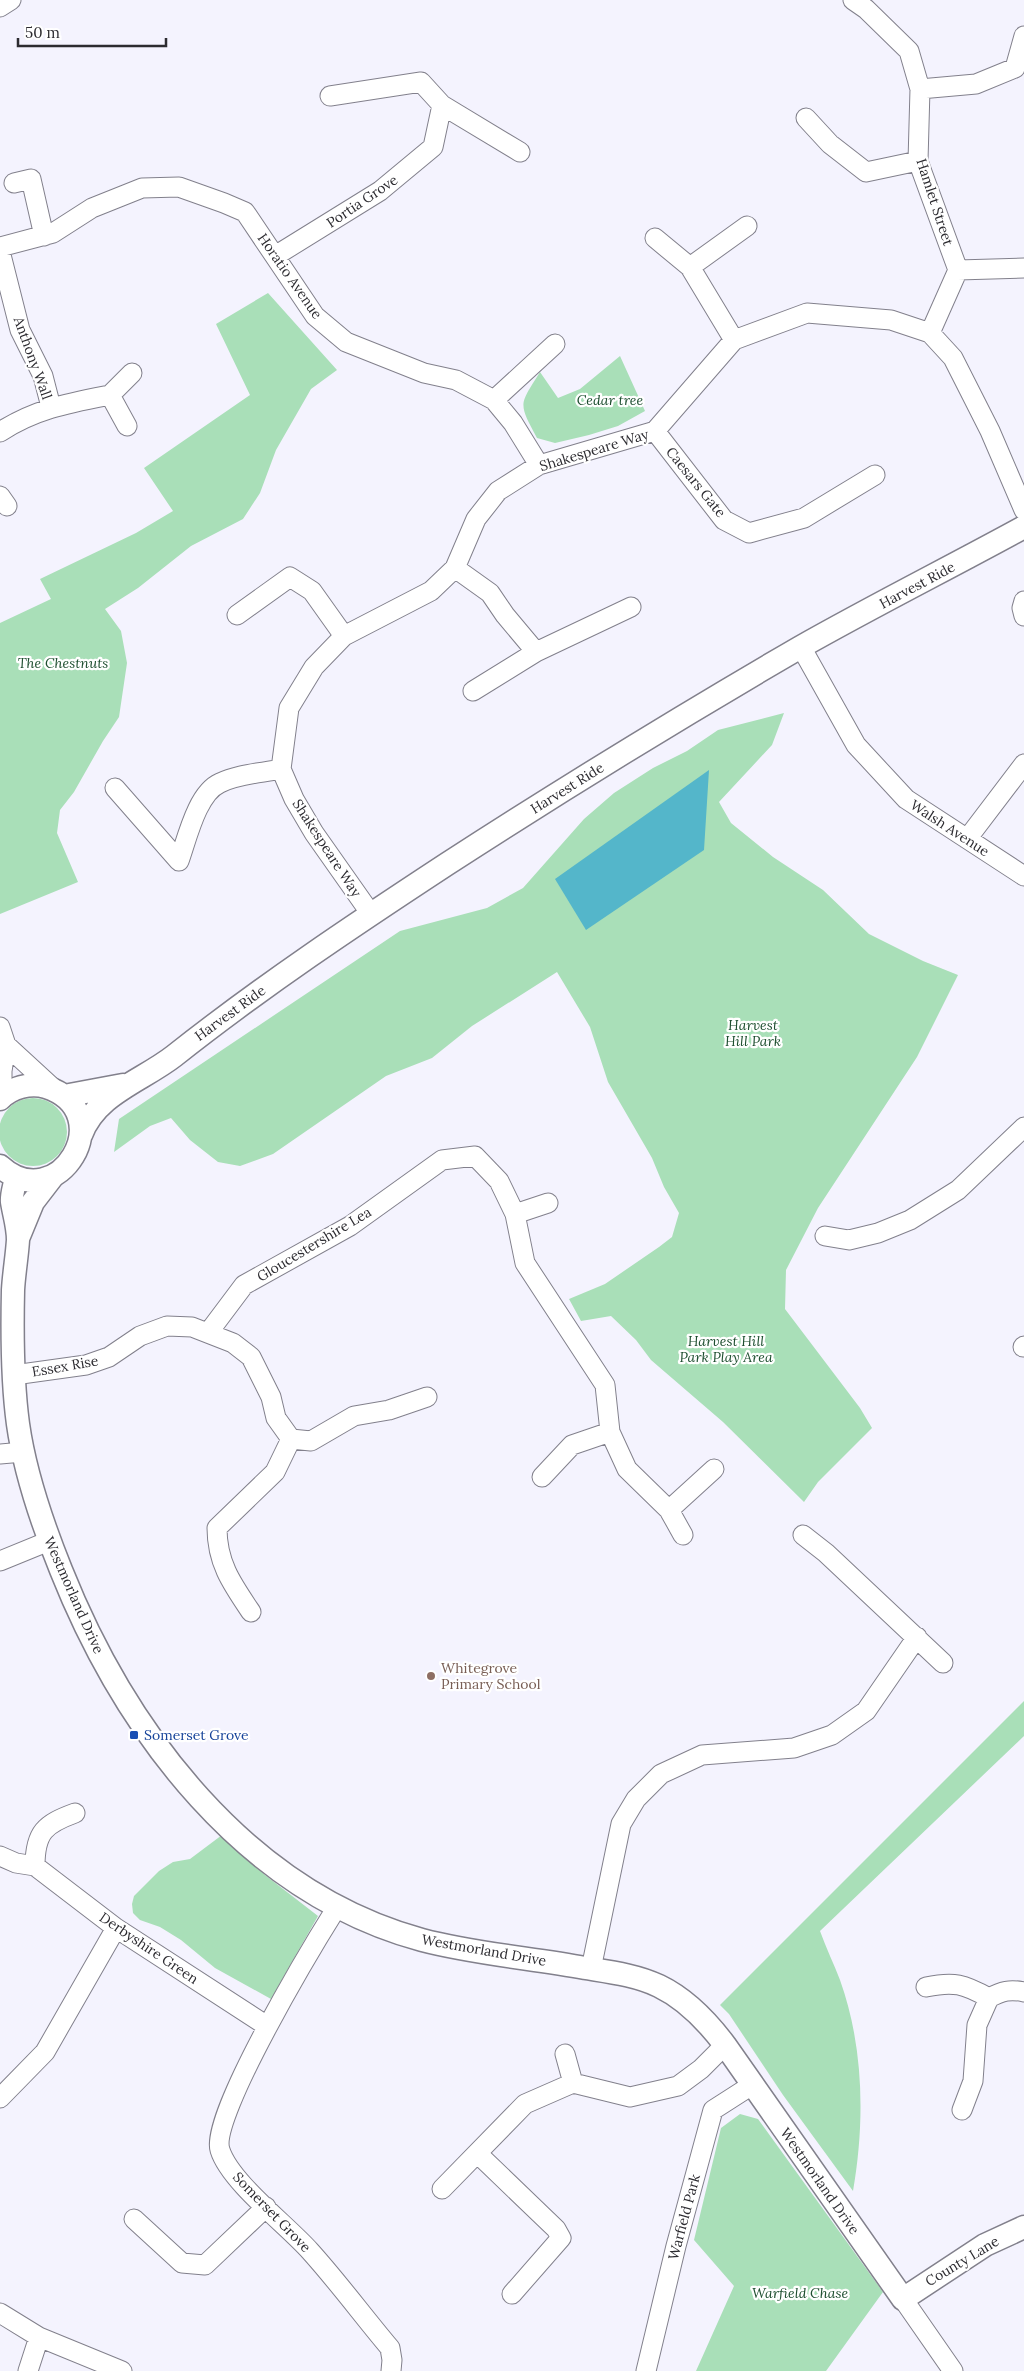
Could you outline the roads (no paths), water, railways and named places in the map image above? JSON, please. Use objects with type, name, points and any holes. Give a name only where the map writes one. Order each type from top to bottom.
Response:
[{"type":"street","points":[[0,7],[11,0]]},
{"type":"street","name":"Hamlet Street","points":[[853,0],[909,51],[920,89],[918,161],[958,270]]},
{"type":"street","points":[[920,89],[976,84],[1019,69],[1024,36]]},
{"type":"street","points":[[330,96],[421,82],[442,105],[520,152]]},
{"type":"street","name":"Portia Grove","points":[[276,256],[380,191],[433,147],[442,105]]},
{"type":"street","points":[[806,118],[830,144],[866,172],[918,161]]},
{"type":"street","points":[[14,183],[31,179],[44,236]]},
{"type":"street","name":"Horatio Avenue","points":[[0,247],[53,233],[92,208],[142,188],[180,186],[245,212],[315,316],[346,342],[424,374],[456,380],[494,400],[513,423],[539,466]]},
{"type":"street","points":[[690,267],[747,226]]},
{"type":"street","points":[[655,238],[690,267],[734,340]]},
{"type":"street","name":"Anthony Wall","points":[[0,251],[20,330],[43,376],[51,407]]},
{"type":"street","points":[[930,333],[958,270],[1023,272]]},
{"type":"street","name":"Shakespeare Way","points":[[371,914],[314,833],[294,799],[281,770],[289,708],[314,667],[344,636],[431,591],[455,568],[476,520],[498,491],[539,466],[655,431],[734,340],[807,313],[891,320],[930,333],[953,358],[990,431],[1024,510]]},
{"type":"street","points":[[494,400],[555,344]]},
{"type":"street","points":[[126,426],[110,395],[132,373]]},
{"type":"street","name":"Anthony Wall","points":[[0,432],[21,418],[51,407],[110,395]]},
{"type":"street","name":"Caesars Gate","points":[[655,431],[724,520],[749,533],[804,518],[875,475]]},
{"type":"street","name":"Harvest Ride","points":[[52,1176],[64,1169],[73,1160],[86,1121],[111,1096],[156,1070],[240,1006],[371,914],[554,794],[801,647],[1024,527]]},
{"type":"street","points":[[455,568],[490,593],[505,616],[536,652]]},
{"type":"street","points":[[237,615],[290,577],[312,591],[344,636]]},
{"type":"street","points":[[1024,601],[1022,608],[1024,616]]},
{"type":"street","points":[[473,691],[536,652],[631,607]]},
{"type":"street","name":"Walsh Avenue","points":[[801,647],[856,745],[906,799],[1024,876]]},
{"type":"street","points":[[967,839],[1024,764]]},
{"type":"street","points":[[115,788],[179,861],[207,792],[219,783],[281,770]]},
{"type":"street","points":[[3,1036],[74,1107],[80,1120],[81,1135]]},
{"type":"street","points":[[1,1098],[3,1036]]},
{"type":"street","name":"Harvest Ride","points":[[59,1093],[131,1083]]},
{"type":"street","points":[[1,1098],[14,1089],[27,1085],[41,1085],[59,1093]]},
{"type":"street","points":[[825,1236],[849,1240],[878,1233],[910,1220],[958,1190],[1024,1127]]},
{"type":"street","name":"Gloucestershire Lea","points":[[208,1333],[244,1285],[350,1226],[442,1160],[475,1156],[499,1182],[515,1214],[526,1263],[605,1385],[610,1432],[627,1469],[669,1510],[684,1535]]},
{"type":"street","points":[[8,1171],[34,1180],[52,1176]]},
{"type":"street","name":"Westmorland Drive","points":[[8,1171],[12,1201],[16,1212],[18,1238]]},
{"type":"street","name":"Westmorland Drive","points":[[52,1176],[33,1202],[18,1238],[7,1272],[18,1424],[23,1452],[49,1541],[83,1623],[113,1680],[142,1726],[206,1806],[265,1860],[337,1907],[392,1930],[423,1940],[483,1952],[638,1977],[679,1997],[702,2018],[725,2045],[953,2371]]},
{"type":"street","points":[[515,1214],[548,1203]]},
{"type":"street","name":"Essex Rise","points":[[14,1375],[86,1365],[109,1357],[140,1336],[167,1326],[192,1327],[233,1343],[251,1357],[271,1397],[276,1418],[290,1439]]},
{"type":"street","points":[[251,1612],[228,1578],[216,1547],[217,1528],[275,1472],[290,1439],[311,1441],[354,1416],[388,1410],[427,1397]]},
{"type":"street","points":[[542,1477],[572,1445],[610,1432]]},
{"type":"street","points":[[0,1454],[23,1452]]},
{"type":"street","points":[[669,1510],[714,1469]]},
{"type":"street","points":[[803,1535],[826,1553],[943,1663]]},
{"type":"street","points":[[0,1561],[49,1541]]},
{"type":"street","points":[[592,1969],[621,1824],[636,1799],[661,1774],[702,1755],[794,1748],[832,1735],[866,1711],[917,1637]]},
{"type":"street","points":[[35,1866],[35,1848],[41,1834],[53,1821],[75,1813]]},
{"type":"street","name":"Derbyshire Green","points":[[0,1856],[16,1863],[35,1866],[116,1928],[267,2026]]},
{"type":"street","name":"Somerset Grove","points":[[337,1907],[267,2026],[230,2103],[220,2134],[219,2148],[225,2162],[310,2251],[390,2348],[391,2371]]},
{"type":"street","points":[[0,2098],[46,2052],[116,1928]]},
{"type":"street","points":[[926,1987],[948,1982],[968,1986],[989,1998]]},
{"type":"street","points":[[962,2110],[973,2081],[977,2024],[989,1998],[1012,1989],[1024,1992]]},
{"type":"street","points":[[442,2190],[526,2104],[573,2083],[630,2097],[678,2086],[701,2069],[725,2045]]},
{"type":"street","points":[[565,2054],[573,2083]]},
{"type":"street","name":"Warfield Park","points":[[646,2371],[676,2246],[713,2110],[752,2085]]},
{"type":"street","points":[[478,2154],[556,2229],[561,2238],[512,2294]]},
{"type":"street","points":[[134,2219],[182,2263],[205,2265],[266,2207]]},
{"type":"street","name":"County Lane","points":[[903,2299],[985,2245],[1024,2227]]},
{"type":"street","points":[[0,2313],[39,2337],[122,2371]]},
{"type":"street","points":[[28,2371],[39,2337]]},
{"type":"water","points":[[709,770],[704,850],[586,930],[555,879]]},
{"type":"place","name":"Whitegrove Primary School","points":[[431,1676]]},
{"type":"place","name":"Somerset Grove","points":[[134,1735]]},
{"type":"park label","name":"Cedar tree","points":[[610,400]]},
{"type":"park label","name":"The Chestnuts","points":[[63,663]]},
{"type":"park label","name":"Harvest Hill Park","points":[[753,1034]]},
{"type":"park label","name":"Harvest Hill Park Play Area","points":[[726,1349]]},
{"type":"park label","name":"Warfield Chase","points":[[800,2293]]}]
